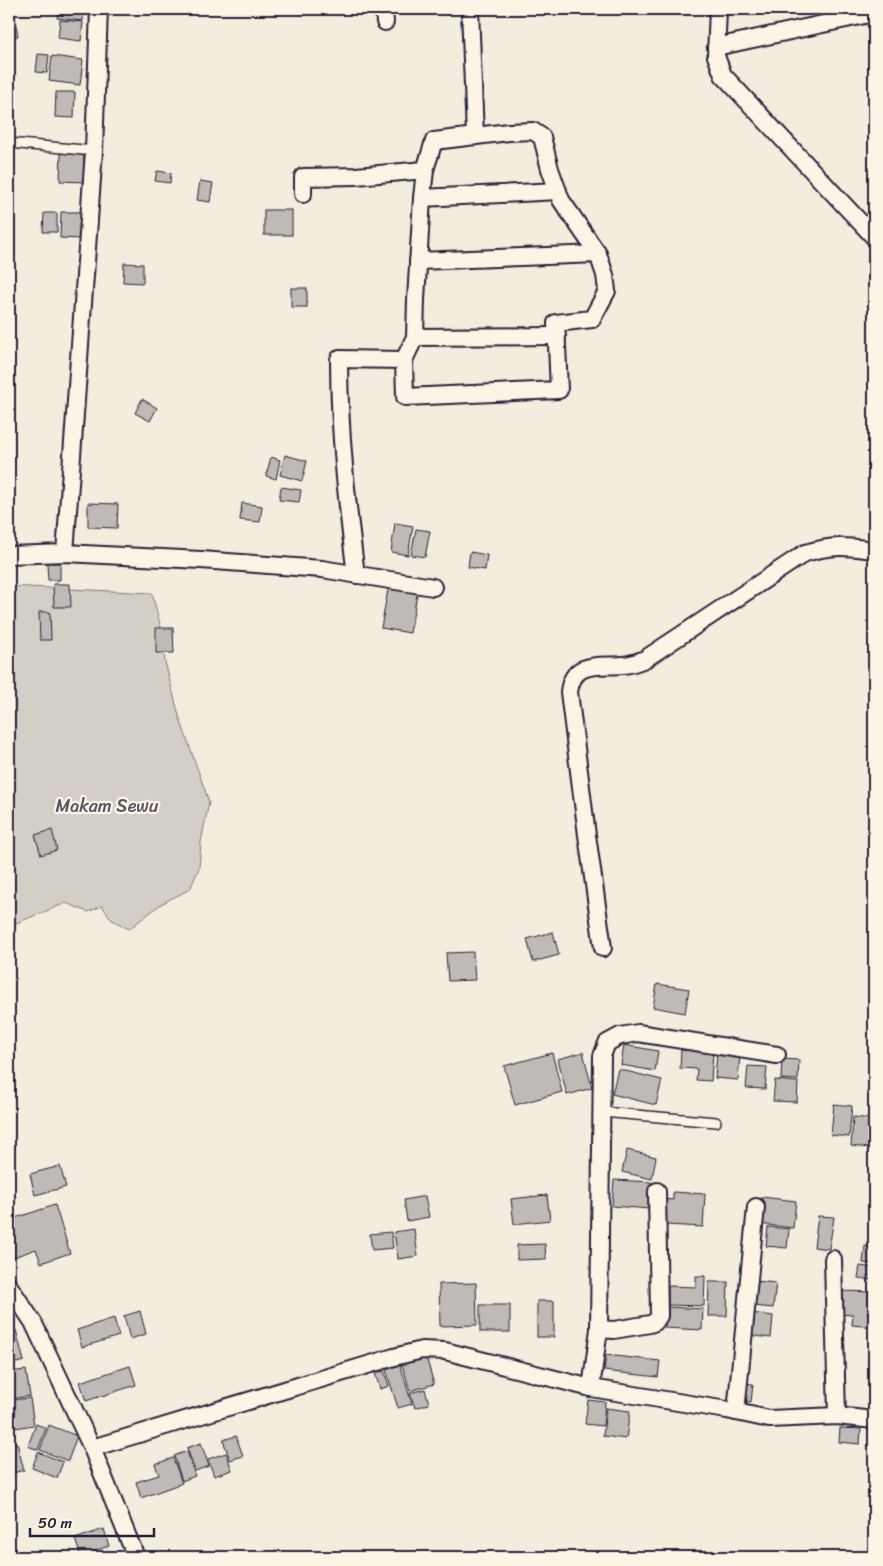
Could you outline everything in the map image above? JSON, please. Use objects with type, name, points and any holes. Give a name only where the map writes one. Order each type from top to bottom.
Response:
[{"type":"street","points":[[65,553],[94,151],[99,9]]},
{"type":"street","points":[[470,9],[475,136]]},
{"type":"street","points":[[718,9],[716,56],[723,75],[874,237]]},
{"type":"street","points":[[716,47],[874,13]]},
{"type":"street","points":[[533,131],[542,137],[558,191],[598,254],[605,274],[607,291],[592,319],[556,323],[559,390],[406,397],[404,360],[416,337],[418,261],[425,170],[434,140],[475,136],[533,131]]},
{"type":"street","points":[[303,194],[303,177],[356,176],[425,170]]},
{"type":"street","points":[[422,198],[558,191]]},
{"type":"street","points":[[418,261],[598,254]]},
{"type":"street","points":[[416,337],[557,336]]},
{"type":"street","points":[[356,575],[345,482],[339,393],[339,359],[404,360]]},
{"type":"street","points":[[603,948],[569,692],[570,682],[575,674],[591,666],[633,664],[644,659],[805,554],[823,548],[842,546],[874,550]]},
{"type":"street","points":[[9,555],[65,553],[201,560],[322,570],[432,587]]},
{"type":"street","points":[[591,1388],[599,1329],[602,1056],[607,1043],[620,1036],[638,1034],[777,1055]]},
{"type":"street","points":[[599,1329],[614,1330],[650,1324],[655,1322],[659,1316],[656,1191]]},
{"type":"street","points":[[736,1412],[756,1207]]},
{"type":"street","points":[[833,1259],[837,1416]]},
{"type":"street","points":[[9,1286],[16,1308],[34,1322],[92,1448],[136,1557]]},
{"type":"street","points":[[92,1448],[422,1350],[445,1351],[591,1388],[769,1419],[837,1416],[874,1420]]},
{"type":"lane","points":[[9,143],[94,151]]},
{"type":"lane","points":[[602,1112],[716,1122]]},
{"type":"green space","name":"Makam Sewu","points":[[9,586],[152,593],[163,636],[165,662],[179,716],[209,802],[201,842],[199,868],[190,889],[161,904],[129,929],[112,920],[102,906],[88,912],[66,903],[9,926]]},
{"type":"building","points":[[58,9],[84,9],[83,21],[57,18]]},
{"type":"building","points":[[14,12],[18,36],[9,38],[9,13]]},
{"type":"building","points":[[60,20],[83,22],[81,41],[58,38]]},
{"type":"building","points":[[38,54],[49,55],[47,73],[36,72]]},
{"type":"building","points":[[52,56],[83,60],[80,85],[49,81]]},
{"type":"building","points":[[56,92],[75,92],[74,118],[55,117]]},
{"type":"building","points":[[61,153],[84,154],[84,182],[60,181]]},
{"type":"building","points":[[157,171],[171,173],[170,183],[155,181]]},
{"type":"building","points":[[200,181],[213,183],[210,202],[197,200]]},
{"type":"building","points":[[264,210],[292,210],[292,235],[264,235]]},
{"type":"building","points":[[61,212],[82,212],[81,239],[60,238]]},
{"type":"building","points":[[44,213],[57,213],[57,232],[43,232]]},
{"type":"building","points":[[124,263],[143,264],[143,283],[123,282]]},
{"type":"building","points":[[291,288],[307,288],[307,307],[291,307]]},
{"type":"building","points":[[142,399],[157,408],[150,421],[135,413]]},
{"type":"building","points":[[285,455],[307,461],[302,481],[280,475]]},
{"type":"building","points":[[271,457],[280,460],[276,479],[266,476]]},
{"type":"building","points":[[281,487],[301,490],[299,502],[279,500]]},
{"type":"building","points":[[88,503],[118,504],[117,528],[88,527]]},
{"type":"building","points":[[242,503],[262,506],[260,522],[240,520]]},
{"type":"building","points":[[395,523],[413,526],[408,555],[391,552]]},
{"type":"building","points":[[416,529],[430,531],[425,557],[411,555]]},
{"type":"building","points":[[470,552],[487,555],[485,570],[468,567]]},
{"type":"building","points":[[47,563],[60,563],[60,580],[48,580]]},
{"type":"building","points":[[53,584],[70,584],[71,607],[54,607]]},
{"type":"building","points":[[389,584],[418,589],[410,633],[381,628]]},
{"type":"building","points":[[39,612],[50,612],[51,640],[40,640]]},
{"type":"building","points":[[156,628],[173,628],[174,653],[156,653]]},
{"type":"building","points":[[52,830],[57,850],[41,855],[35,835]]},
{"type":"building","points":[[553,932],[559,955],[533,962],[527,939]]},
{"type":"building","points":[[473,952],[475,980],[448,981],[446,953]]},
{"type":"building","points":[[657,984],[689,989],[685,1013],[653,1007]]},
{"type":"building","points":[[624,1045],[658,1051],[655,1071],[621,1065]]},
{"type":"building","points":[[681,1050],[713,1052],[711,1081],[696,1080],[697,1069],[680,1068]]},
{"type":"building","points":[[583,1052],[592,1088],[567,1095],[558,1059]]},
{"type":"building","points":[[552,1053],[562,1092],[515,1105],[504,1066]]},
{"type":"building","points":[[717,1053],[740,1055],[738,1080],[715,1078]]},
{"type":"building","points":[[782,1059],[799,1060],[798,1080],[781,1079]]},
{"type":"building","points":[[748,1066],[767,1067],[765,1089],[746,1088]]},
{"type":"building","points":[[618,1069],[662,1080],[656,1105],[612,1094]]},
{"type":"building","points":[[775,1080],[798,1082],[797,1102],[773,1101]]},
{"type":"building","points":[[834,1104],[852,1106],[849,1137],[831,1135]]},
{"type":"building","points":[[853,1117],[872,1119],[869,1148],[851,1146]]},
{"type":"building","points":[[627,1150],[656,1157],[652,1179],[622,1172]]},
{"type":"building","points":[[60,1166],[66,1187],[35,1195],[30,1174]]},
{"type":"building","points":[[614,1180],[651,1182],[650,1209],[612,1206]]},
{"type":"building","points":[[673,1192],[705,1194],[703,1227],[666,1225],[666,1212],[661,1212],[662,1199],[673,1200]]},
{"type":"building","points":[[547,1195],[550,1220],[514,1224],[511,1199]]},
{"type":"building","points":[[425,1196],[429,1217],[407,1221],[404,1200]]},
{"type":"building","points":[[762,1197],[796,1201],[793,1228],[759,1224]]},
{"type":"building","points":[[55,1205],[70,1253],[41,1263],[36,1249],[11,1258],[9,1250],[9,1220]]},
{"type":"building","points":[[818,1216],[834,1217],[829,1249],[814,1247]]},
{"type":"building","points":[[874,1217],[874,1239],[870,1238]]},
{"type":"building","points":[[768,1227],[789,1229],[787,1248],[766,1246]]},
{"type":"building","points":[[414,1229],[418,1256],[398,1259],[394,1232]]},
{"type":"building","points":[[391,1232],[393,1248],[372,1250],[370,1234]]},
{"type":"building","points":[[545,1244],[546,1259],[517,1260],[517,1245]]},
{"type":"building","points":[[865,1246],[874,1247],[874,1264],[863,1263]]},
{"type":"building","points":[[860,1266],[874,1268],[874,1280],[858,1278]]},
{"type":"building","points":[[696,1276],[705,1276],[704,1306],[668,1305],[668,1286],[696,1287]]},
{"type":"building","points":[[756,1281],[776,1283],[773,1308],[753,1306]]},
{"type":"building","points":[[709,1282],[728,1282],[727,1316],[708,1316]]},
{"type":"building","points":[[476,1283],[477,1325],[440,1326],[439,1284]]},
{"type":"building","points":[[838,1291],[874,1292],[874,1327],[852,1325],[853,1314],[839,1315]]},
{"type":"building","points":[[537,1301],[554,1301],[554,1337],[537,1337]]},
{"type":"building","points":[[480,1305],[510,1305],[510,1332],[480,1332]]},
{"type":"building","points":[[666,1307],[703,1309],[702,1330],[665,1328]]},
{"type":"building","points":[[140,1311],[146,1334],[130,1339],[124,1316]]},
{"type":"building","points":[[751,1313],[773,1316],[771,1338],[748,1335]]},
{"type":"building","points":[[114,1318],[119,1336],[82,1347],[77,1330]]},
{"type":"building","points":[[16,1330],[24,1361],[9,1365],[9,1331]]},
{"type":"building","points":[[606,1355],[660,1361],[658,1377],[604,1371]]},
{"type":"building","points":[[426,1357],[434,1384],[410,1391],[402,1364]]},
{"type":"building","points":[[400,1365],[412,1404],[398,1408],[386,1370]]},
{"type":"building","points":[[130,1366],[136,1385],[86,1401],[80,1382]]},
{"type":"building","points":[[26,1370],[30,1396],[9,1399],[9,1372]]},
{"type":"building","points":[[384,1371],[389,1386],[380,1389],[375,1373]]},
{"type":"building","points":[[742,1383],[753,1384],[751,1402],[740,1401]]},
{"type":"building","points":[[425,1389],[429,1404],[415,1408],[410,1393]]},
{"type":"building","points":[[30,1398],[34,1425],[15,1428],[12,1400]]},
{"type":"building","points":[[9,1400],[14,1428],[9,1429]]},
{"type":"building","points":[[588,1400],[605,1402],[603,1426],[585,1424]]},
{"type":"building","points":[[606,1408],[630,1411],[626,1439],[603,1436]]},
{"type":"building","points":[[36,1424],[46,1428],[38,1450],[28,1446]]},
{"type":"building","points":[[49,1425],[77,1436],[68,1461],[40,1450]]},
{"type":"building","points":[[840,1428],[861,1429],[860,1444],[839,1442]]},
{"type":"building","points":[[12,1431],[15,1442],[9,1444],[9,1432]]},
{"type":"building","points":[[236,1436],[243,1456],[230,1460],[223,1440]]},
{"type":"building","points":[[17,1443],[24,1470],[9,1474],[9,1445]]},
{"type":"building","points":[[201,1443],[209,1466],[195,1471],[187,1448]]},
{"type":"building","points":[[187,1451],[195,1476],[182,1481],[174,1456]]},
{"type":"building","points":[[38,1452],[63,1462],[57,1478],[32,1468]]},
{"type":"building","points":[[226,1453],[232,1470],[214,1476],[208,1459]]},
{"type":"building","points":[[173,1458],[182,1483],[141,1498],[136,1482],[159,1475],[155,1464]]},
{"type":"building","points":[[104,1529],[109,1546],[94,1551],[96,1557],[81,1557],[75,1539]]}]
